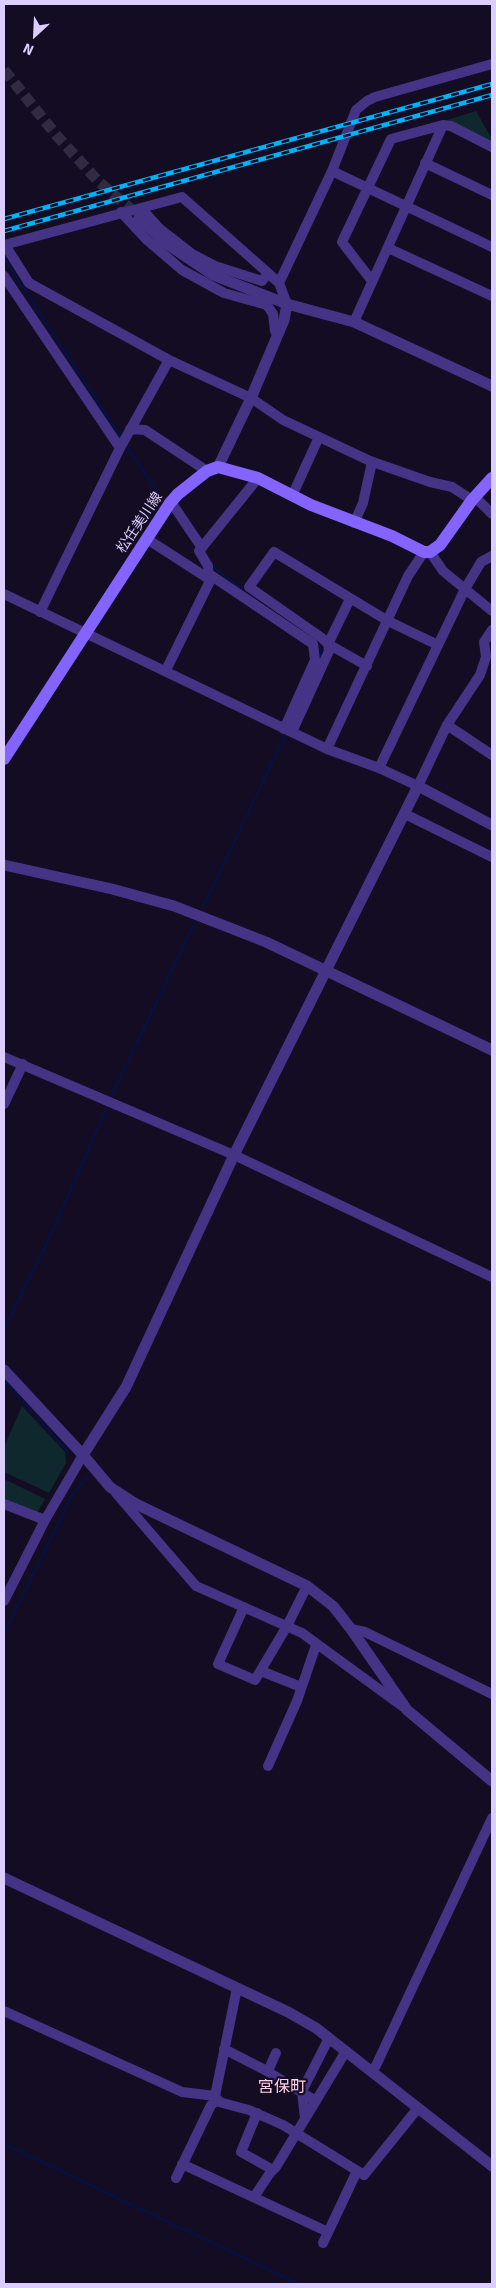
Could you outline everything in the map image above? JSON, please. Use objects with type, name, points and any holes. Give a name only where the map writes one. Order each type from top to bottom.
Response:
[{"type":"main road","points":[[212,469],[258,478],[292,496],[427,552],[440,545],[492,478]]},
{"type":"main road","name":"松任美川線","points":[[4,759],[84,633],[169,506],[212,469]]},
{"type":"street","points":[[279,283],[332,171],[356,110],[367,101],[492,64]]},
{"type":"street","points":[[372,280],[342,242],[391,139],[443,125],[451,126],[492,147]]},
{"type":"street","points":[[354,322],[443,125]]},
{"type":"street","points":[[425,163],[492,195]]},
{"type":"street","points":[[332,171],[492,247]]},
{"type":"street","points":[[130,429],[145,430],[212,469],[252,398],[279,332],[287,304],[279,283],[182,197],[140,213],[121,212],[4,245],[29,283],[169,360],[252,398],[284,420],[372,462],[430,482],[452,487],[474,499],[492,514]]},
{"type":"street","points":[[121,212],[147,240],[182,270],[224,293],[267,305],[273,314],[275,331],[279,332]]},
{"type":"street","points":[[140,213],[192,254],[215,266],[262,281],[268,273]]},
{"type":"street","points":[[140,213],[164,242],[213,275],[287,304],[354,322],[492,386]]},
{"type":"street","points":[[388,248],[491,293]]},
{"type":"street","points":[[4,276],[120,448]]},
{"type":"street","points":[[40,612],[120,448],[169,360]]},
{"type":"street","points":[[292,496],[319,436]]},
{"type":"street","points":[[354,523],[363,503],[372,462]]},
{"type":"street","points":[[166,670],[209,577],[208,566],[199,551],[258,478]]},
{"type":"street","points":[[169,506],[202,548]]},
{"type":"street","points":[[147,539],[209,577],[246,591],[328,644],[367,666]]},
{"type":"street","points":[[246,591],[274,552],[388,621],[438,645]]},
{"type":"street","points":[[327,749],[408,576],[427,552],[443,571],[492,611]]},
{"type":"street","points":[[379,768],[465,589],[481,562],[492,556]]},
{"type":"street","points":[[246,591],[313,644],[315,660],[288,730]]},
{"type":"street","points":[[4,594],[166,670],[327,749],[379,768],[418,786],[492,825]]},
{"type":"street","points":[[288,730],[327,658],[328,644],[350,599]]},
{"type":"street","points":[[4,1601],[45,1520],[126,1387],[234,1155],[405,814],[447,725],[480,674],[489,665],[484,642],[492,630]]},
{"type":"street","points":[[447,725],[492,755]]},
{"type":"street","points":[[405,814],[492,857]]},
{"type":"street","points":[[4,865],[112,889],[174,906],[266,942],[492,1050]]},
{"type":"street","points":[[4,1057],[234,1155],[492,1278]]},
{"type":"street","points":[[4,1104],[23,1064]]},
{"type":"street","points":[[4,1370],[83,1455],[196,1586],[302,1633],[407,1710],[492,1781]]},
{"type":"street","points":[[110,1487],[136,1504],[307,1586],[333,1606],[407,1710]]},
{"type":"street","points":[[4,1504],[45,1520]]},
{"type":"street","points":[[244,1607],[218,1664],[255,1680],[287,1626],[307,1586]]},
{"type":"street","points":[[351,1629],[364,1632],[492,1694]]},
{"type":"street","points":[[268,1766],[288,1724],[316,1645]]},
{"type":"street","points":[[261,1671],[301,1687]]},
{"type":"street","points":[[373,2072],[492,1818]]},
{"type":"street","points":[[4,1878],[288,2012],[346,2050],[492,2166]]},
{"type":"street","points":[[176,2178],[216,2098],[237,1988]]},
{"type":"street","points":[[4,2011],[182,2092],[216,2098],[257,2113],[296,2132],[364,2175],[418,2108]]},
{"type":"street","points":[[305,2119],[302,2091],[329,2038]]},
{"type":"street","points":[[224,2049],[268,2071],[316,2101]]},
{"type":"street","points":[[254,2197],[305,2119],[346,2050]]},
{"type":"street","points":[[268,2071],[276,2053]]},
{"type":"street","points":[[257,2113],[241,2152],[243,2156],[273,2170]]},
{"type":"street","points":[[182,2164],[328,2232]]},
{"type":"street","points":[[323,2243],[357,2171]]},
{"type":"green space","points":[[476,111],[492,139],[492,142],[447,120]]},
{"type":"green space","points":[[22,1406],[65,1452],[66,1463],[49,1493],[4,1472],[4,1447]]},
{"type":"green space","points":[[4,1479],[45,1499],[37,1513],[4,1499]]},
{"type":"waterway","points":[[4,258],[122,439]]},
{"type":"waterway","points":[[125,444],[165,503]]},
{"type":"waterway","points":[[211,565],[242,589]]},
{"type":"waterway","points":[[252,596],[260,600]]},
{"type":"waterway","points":[[316,641],[321,651],[321,660]]},
{"type":"waterway","points":[[203,907],[285,736]]},
{"type":"waterway","points":[[112,1095],[194,924]]},
{"type":"waterway","points":[[4,1329],[44,1250],[108,1105]]},
{"type":"waterway","points":[[4,1380],[68,1452]]},
{"type":"waterway","points":[[4,1634],[73,1494],[88,1476]]},
{"type":"waterway","points":[[4,2144],[299,2284]]},
{"type":"tunnel","points":[[4,70],[57,136],[99,182],[138,215]]},
{"type":"railway","points":[[4,219],[492,84]]},
{"type":"railway","points":[[4,231],[492,95]]},
{"type":"district","name":"宮保町","points":[[282,2088]]}]
